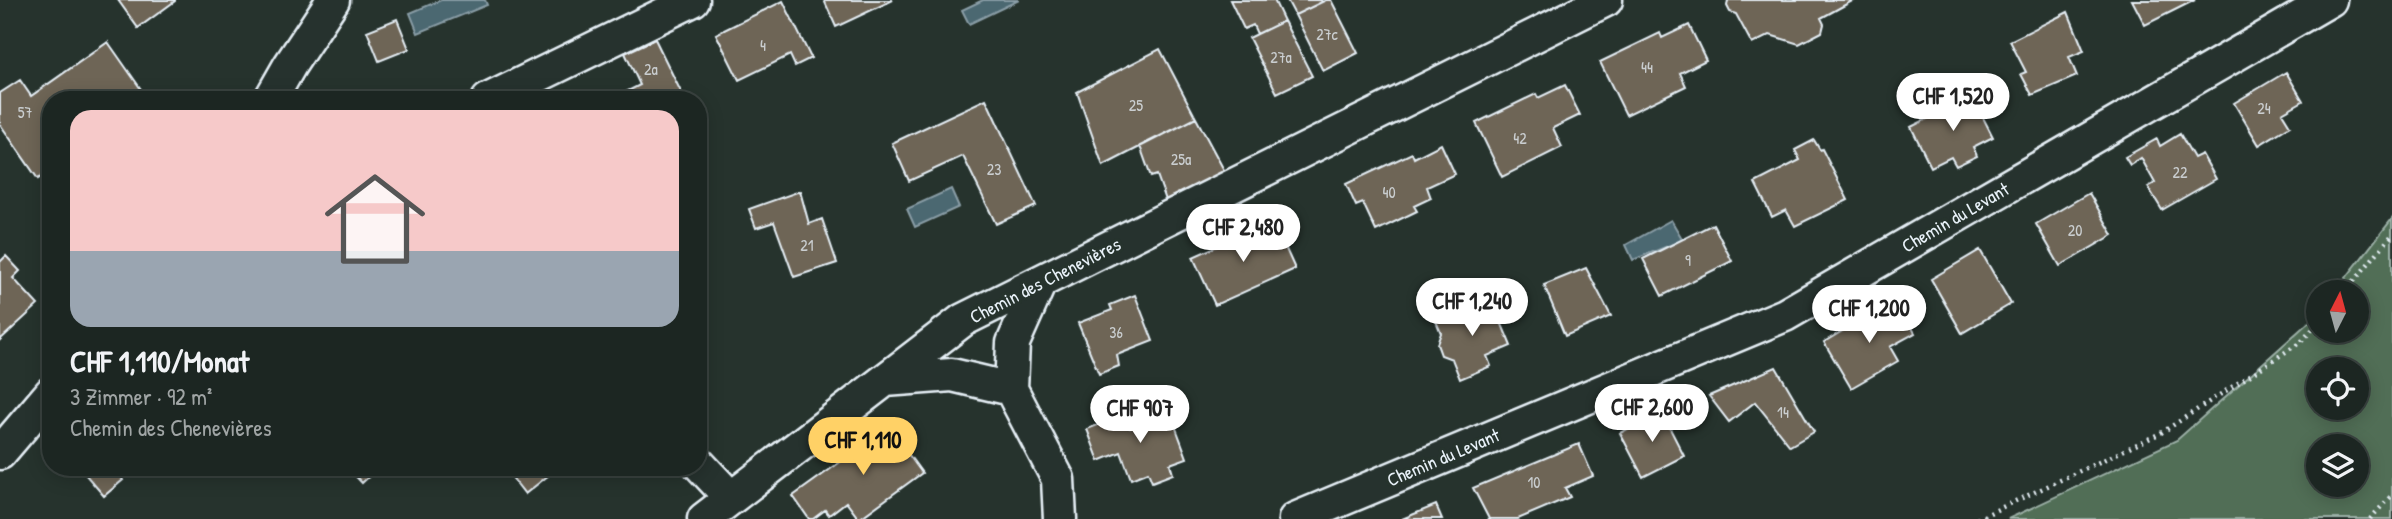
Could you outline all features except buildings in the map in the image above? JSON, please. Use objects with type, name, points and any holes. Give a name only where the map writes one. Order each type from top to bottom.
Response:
[{"type":"street","points":[[276,91],[333,0]]},
{"type":"street","points":[[506,91],[693,0]]},
{"type":"street","name":"Chemin des Chenevières","points":[[704,519],[963,320],[1606,0]]},
{"type":"street","name":"Chemin du Levant","points":[[1295,519],[1785,315],[2330,0]]},
{"type":"street","points":[[1040,282],[1013,343],[1011,389],[1058,479],[1060,519]]},
{"type":"street","points":[[885,380],[952,375],[1011,389]]},
{"type":"street","points":[[0,453],[42,404]]},
{"type":"street","points":[[707,473],[730,497]]},
{"type":"path","points":[[2355,280],[2392,235]]},
{"type":"path","points":[[1977,519],[2161,433],[2306,336]]},
{"type":"path","points":[[2370,519],[2392,495]]},
{"type":"green space","points":[[2392,219],[2392,519],[2008,519],[2177,440],[2306,325],[2306,343],[2370,343],[2370,280],[2344,280]]},
{"type":"water","points":[[441,0],[485,0],[487,5],[418,33],[410,13]]},
{"type":"water","points":[[983,0],[1019,0],[969,24],[962,10]]},
{"type":"water","points":[[951,189],[959,207],[915,227],[907,209]]},
{"type":"water","points":[[1671,220],[1683,240],[1633,260],[1626,245]]}]
